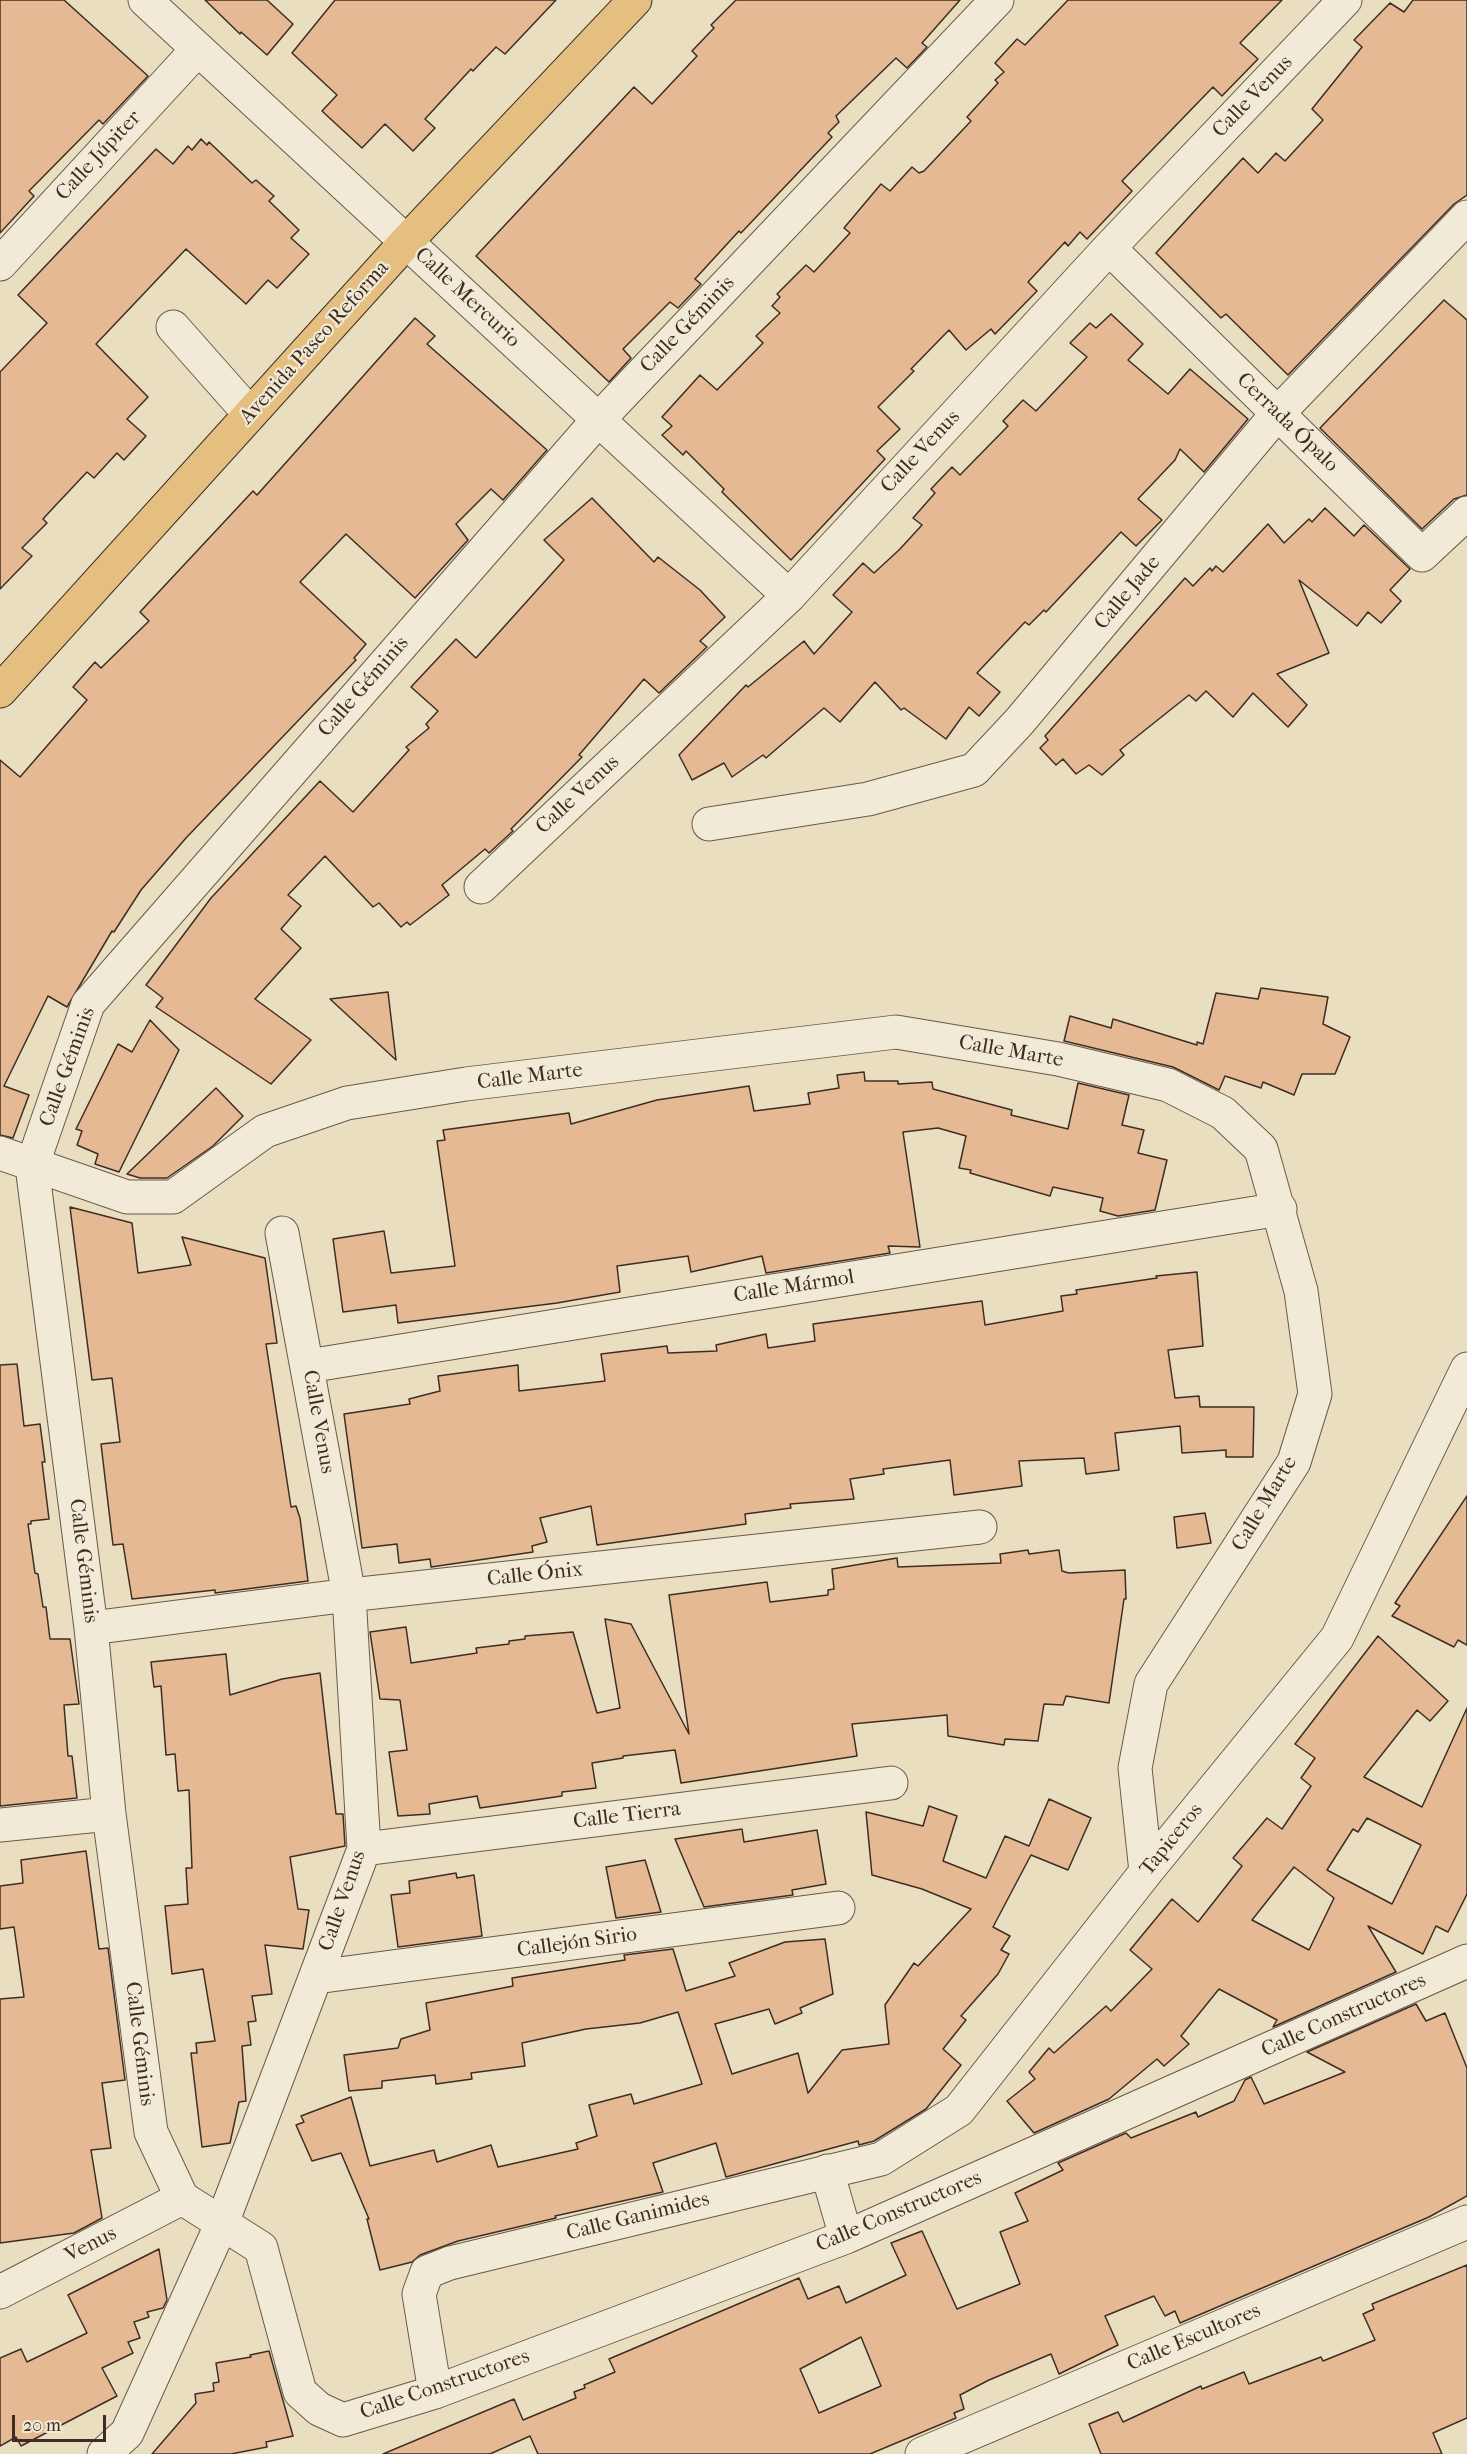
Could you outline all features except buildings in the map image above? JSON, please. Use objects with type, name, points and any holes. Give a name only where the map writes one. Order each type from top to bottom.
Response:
[{"type":"main road","name":"Avenida Paseo Reforma","points":[[0,691],[406,242],[635,0]]},
{"type":"street","name":"Calle Mercurio","points":[[145,0],[789,596]]},
{"type":"street","name":"Calle Géminis","points":[[182,2198],[151,2132],[109,1814],[91,1628],[32,1166],[88,1004],[598,420],[997,0]]},
{"type":"street","name":"Calle Venus","points":[[480,887],[789,596],[1109,248],[1345,0]]},
{"type":"street","name":"Calle Júpiter","points":[[0,264],[198,49]]},
{"type":"street","name":"Calle Jade","points":[[709,824],[868,799],[975,770],[1019,722],[1277,414],[1467,217]]},
{"type":"street","name":"Cerrada Ópalo","points":[[1109,248],[1422,555],[1467,513]]},
{"type":"street","points":[[173,327],[250,414]]},
{"type":"street","name":"Calle Marte","points":[[0,1153],[126,1197],[173,1197],[265,1131],[347,1103],[478,1083],[896,1032],[1058,1059],[1168,1086],[1223,1113],[1261,1149],[1280,1209],[1301,1291],[1315,1394],[1294,1462],[1151,1684],[1135,1768],[1146,1872]]},
{"type":"street","name":"Calle Mármol","points":[[308,1366],[1280,1209]]},
{"type":"street","name":"Calle Venus","points":[[104,2454],[127,2433],[222,2223],[364,1849],[349,1595],[282,1233]]},
{"type":"street","name":"Tapiceros","points":[[827,2171],[881,2159],[959,2110],[1146,1872],[1337,1638],[1467,1370]]},
{"type":"street","name":"Calle Ónix","points":[[91,1628],[349,1595],[980,1527]]},
{"type":"street","name":"Calle Tierra","points":[[364,1849],[891,1783]]},
{"type":"street","points":[[0,1824],[109,1814]]},
{"type":"street","name":"Callejón Sirio","points":[[316,1977],[838,1908]]},
{"type":"street","name":"Calle Constructores","points":[[222,2223],[261,2248],[300,2392],[319,2409],[343,2420],[435,2392],[846,2237],[1467,1961]]},
{"type":"street","points":[[827,2171],[846,2237]]},
{"type":"street","name":"Calle Ganimides","points":[[435,2392],[419,2294],[427,2272],[450,2263],[827,2171]]},
{"type":"street","points":[[182,2198],[222,2223]]},
{"type":"street","name":"Venus","points":[[0,2292],[182,2198]]},
{"type":"street","name":"Calle Escultores","points":[[922,2454],[1467,2222]]}]
